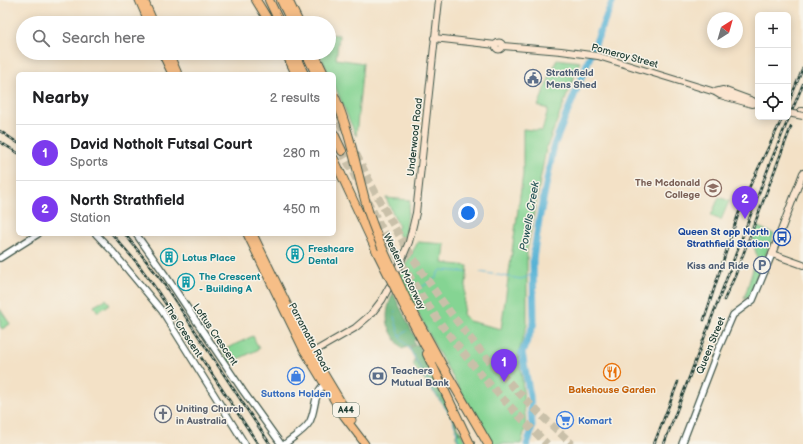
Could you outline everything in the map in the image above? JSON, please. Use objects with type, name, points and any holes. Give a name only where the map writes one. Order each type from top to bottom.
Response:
[{"type":"highway","points":[[139,0],[146,16]]},
{"type":"highway","points":[[144,0],[151,16]]},
{"type":"highway","points":[[256,0],[266,16]]},
{"type":"highway","points":[[259,0],[267,16]]},
{"type":"highway","points":[[270,0],[277,16]]},
{"type":"highway","points":[[281,0],[289,16]]},
{"type":"highway","points":[[288,0],[296,16]]},
{"type":"highway","points":[[165,60],[171,72]]},
{"type":"highway","points":[[172,60],[177,72]]},
{"type":"highway","points":[[289,60],[295,72]]},
{"type":"highway","points":[[297,60],[303,72]]},
{"type":"highway","points":[[309,60],[315,72]]},
{"type":"highway","points":[[317,60],[323,72]]},
{"type":"highway","name":"Western Motorway","points":[[336,100],[346,124],[376,235],[424,344],[483,444]]},
{"type":"highway","points":[[336,138],[342,151]]},
{"type":"highway","name":"Western Motorway","points":[[336,163],[378,254],[488,444]]},
{"type":"highway","name":"Parramatta Road","points":[[249,236],[324,385],[343,415],[365,444]]},
{"type":"highway","name":"Parramatta Road","points":[[254,236],[309,355],[351,418],[371,444]]},
{"type":"highway","points":[[424,344],[470,444]]},
{"type":"main road","name":"Underwood Road","points":[[396,273],[410,242],[416,213],[438,0]]},
{"type":"main road","name":"Pomeroy Street","points":[[434,38],[496,45],[500,42],[503,46],[595,56],[715,92],[720,95],[755,104]]},
{"type":"main road","points":[[791,110],[803,113]]},
{"type":"main road","points":[[791,113],[803,113]]},
{"type":"main road","name":"Queen Street","points":[[772,253],[803,173]]},
{"type":"main road","points":[[775,245],[780,254]]},
{"type":"main road","points":[[772,253],[780,254],[803,265]]},
{"type":"main road","points":[[772,253],[803,265]]},
{"type":"main road","points":[[309,355],[355,328],[371,315],[389,287]]},
{"type":"street","points":[[0,258],[35,236]]},
{"type":"street","name":"The Crescent","points":[[98,236],[162,311],[245,444]]},
{"type":"street","name":"Loftus Crescent","points":[[137,236],[281,444]]},
{"type":"street","name":"Queen Street","points":[[682,444],[730,321],[734,313],[753,300],[772,253]]},
{"type":"street","points":[[285,444],[310,422],[321,387],[324,385]]},
{"type":"green space","points":[[336,35],[339,35],[336,59]]},
{"type":"green space","points":[[336,59],[363,63],[356,136],[336,89],[336,72],[328,72],[322,60]]},
{"type":"green space","points":[[557,59],[580,62],[546,149],[527,250],[527,325],[518,355],[522,378],[526,426],[521,444],[491,444],[437,350],[399,276],[418,242],[445,244],[443,263],[468,266],[463,314],[469,321],[501,329],[523,174],[523,129],[542,131],[548,109],[538,106]]},
{"type":"green space","points":[[719,197],[729,201],[721,220],[711,216]]},
{"type":"green space","points":[[386,198],[410,200],[404,240],[402,240],[396,229],[399,227]]},
{"type":"green space","points":[[756,226],[774,234],[749,297],[744,299],[757,256],[752,237]]},
{"type":"green space","points":[[393,293],[416,339],[413,341],[415,344],[402,349],[390,329],[387,317]]},
{"type":"green space","points":[[106,299],[110,304],[98,312],[94,306]]},
{"type":"green space","points":[[0,309],[10,324],[2,329],[0,326]]},
{"type":"green space","points":[[253,336],[259,349],[230,363],[221,351]]},
{"type":"green space","points":[[418,344],[461,433],[457,434],[454,422],[448,411],[433,391],[409,348]]},
{"type":"green space","points":[[414,359],[434,393],[414,366]]},
{"type":"green space","points":[[461,433],[467,444],[460,444],[456,437],[456,434]]},
{"type":"waterway","name":"Powells Creek","points":[[527,444],[532,426],[530,396],[522,353],[534,323],[533,259],[539,220],[554,145],[613,0]]},
{"type":"waterway","points":[[413,293],[437,277],[441,270],[466,272]]},
{"type":"waterway","points":[[480,272],[521,279],[527,277],[533,272]]},
{"type":"waterway","points":[[395,311],[394,317],[401,339],[409,348],[434,392],[451,416],[461,444]]},
{"type":"waterway","points":[[401,335],[407,331]]},
{"type":"tunnel","points":[[336,115],[345,133]]},
{"type":"tunnel","points":[[342,151],[359,184]]},
{"type":"tunnel","points":[[356,154],[404,243],[422,272],[461,327],[513,387],[572,444]]},
{"type":"tunnel","points":[[367,200],[390,244],[443,327],[458,347],[492,386],[547,444]]},
{"type":"railway","points":[[791,97],[803,68]]},
{"type":"railway","points":[[664,444],[771,161],[803,84]]},
{"type":"railway","points":[[704,320],[738,215],[747,192],[782,120]]},
{"type":"railway","points":[[724,300],[735,276],[791,127]]},
{"type":"railway","points":[[0,131],[16,142]]},
{"type":"railway","points":[[0,142],[16,152]]},
{"type":"railway","points":[[114,236],[138,264],[154,286],[258,444]]},
{"type":"railway","points":[[127,236],[162,281],[270,444]]},
{"type":"railway","points":[[654,444],[678,382]]},
{"type":"place","name":"Strathfield Mens Shed","points":[[533,78]]},
{"type":"place","name":"The Mcdonald College","points":[[713,188]]},
{"type":"place","name":"North Strathfield","points":[[745,219]]},
{"type":"place","name":"Queen St opp North Strathfield Station","points":[[782,237]]},
{"type":"place","name":"Freshcare Dental","points":[[295,254]]},
{"type":"place","name":"Lotus Place","points":[[169,257]]},
{"type":"place","name":"Kiss and Ride","points":[[762,265]]},
{"type":"place","name":"The Crescent - Building A","points":[[186,282]]},
{"type":"place","name":"Bakehouse Garden","points":[[612,372]]},
{"type":"place","name":"Suttons Holden","points":[[296,376]]},
{"type":"place","name":"Teachers Mutual Bank","points":[[378,376]]},
{"type":"place","name":"David Notholt Futsal Court","points":[[504,382]]},
{"type":"place","name":"Uniting Church in Australia","points":[[163,414]]},
{"type":"place","name":"Komart","points":[[565,420]]}]
